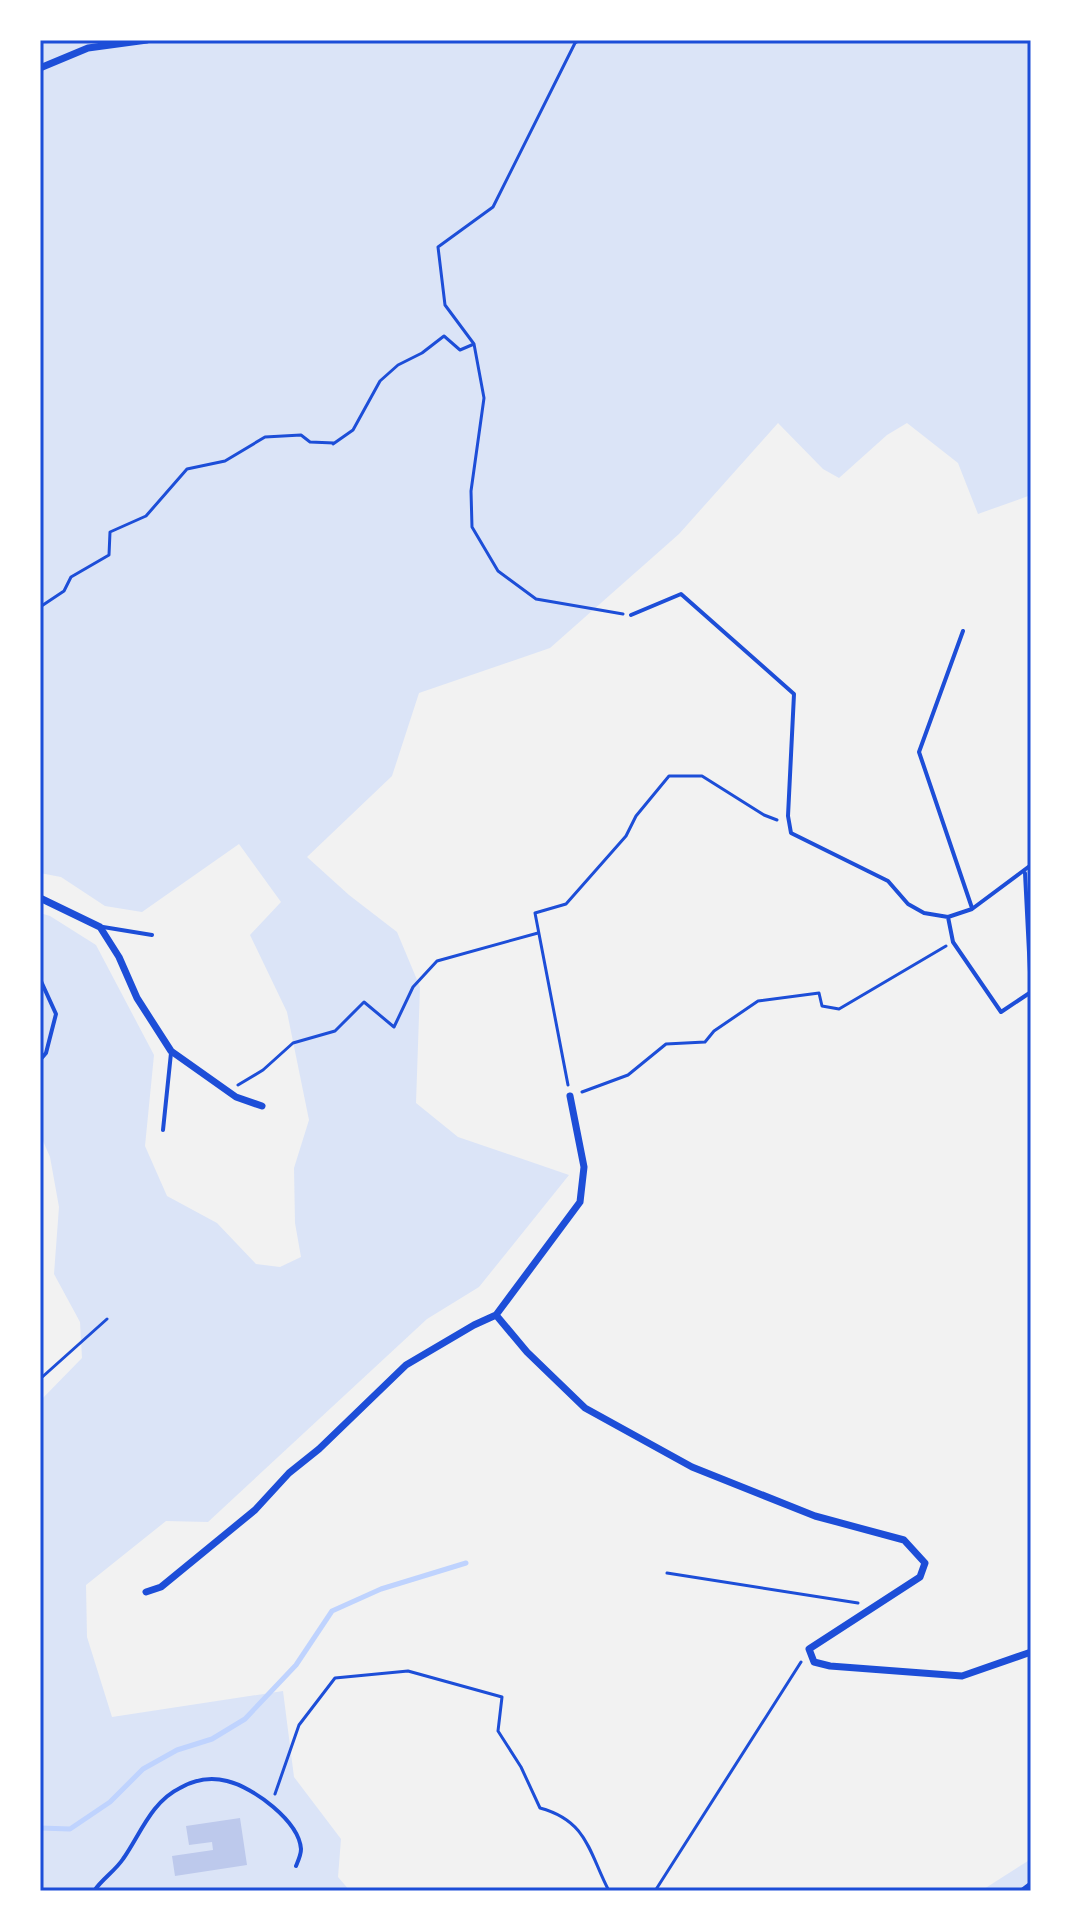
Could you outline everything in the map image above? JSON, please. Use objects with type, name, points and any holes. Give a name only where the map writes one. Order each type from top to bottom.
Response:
[{"type":"street","points":[[40,68],[88,48],[147,40]]},
{"type":"street","points":[[40,898],[100,927],[119,957],[137,998],[171,1051],[236,1097],[262,1106]]},
{"type":"street","points":[[146,1592],[161,1587],[255,1510],[289,1473],[319,1449],[406,1365],[496,1315],[580,1202],[584,1167],[570,1096]]},
{"type":"street","points":[[496,1315],[527,1352],[585,1408],[651,1445],[692,1467],[815,1516],[904,1540],[925,1563],[920,1577],[809,1649],[814,1662],[830,1666],[962,1676],[1031,1652]]},
{"type":"street","points":[[1023,1891],[1031,1885]]},
{"type":"lane","points":[[631,615],[681,594],[794,694],[791,833],[888,881],[908,904],[924,913],[948,917],[972,909],[1031,865]]},
{"type":"lane","points":[[963,631],[919,752],[972,909]]},
{"type":"lane","points":[[948,917],[953,942],[1001,1012],[1031,992],[1025,872]]},
{"type":"lane","points":[[100,927],[152,935]]},
{"type":"lane","points":[[40,979],[56,1014],[46,1053],[40,1060]]},
{"type":"lane","points":[[163,1130],[171,1051]]},
{"type":"lane","points":[[94,1891],[124,1858],[142,1826],[163,1800],[177,1788],[202,1779],[226,1780],[252,1791],[271,1805],[297,1833],[301,1851],[296,1866]]},
{"type":"path","points":[[580,40],[575,43],[493,207],[438,247],[445,305],[474,344],[484,398],[471,491],[472,527],[498,571],[536,599],[631,615]]},
{"type":"path","points":[[40,607],[64,591],[71,577],[109,555],[110,532],[146,516],[187,469],[225,461],[265,437],[301,435],[310,442],[333,444],[353,430],[380,381],[398,365],[422,353],[444,336],[460,350],[474,344]]},
{"type":"path","points":[[789,824],[764,815],[702,776],[669,776],[636,816],[626,836],[566,904],[535,913],[570,1096],[628,1075],[666,1044],[705,1042],[714,1031],[758,1001],[819,993],[822,1006],[839,1009],[953,942]]},
{"type":"path","points":[[228,1091],[263,1070],[293,1043],[335,1031],[364,1002],[394,1027],[413,987],[437,961],[538,933]]},
{"type":"path","points":[[40,1379],[107,1319]]},
{"type":"path","points":[[667,1573],[877,1607]]},
{"type":"path","points":[[655,1891],[809,1649]]},
{"type":"path","points":[[271,1805],[299,1725],[335,1678],[408,1671],[502,1697],[498,1731],[521,1767],[540,1808],[559,1813],[576,1826],[592,1850],[609,1891]]},
{"type":"shaded area","points":[[40,40],[1031,40],[1031,495],[978,514],[958,463],[907,423],[887,435],[839,478],[823,469],[778,423],[679,534],[550,648],[419,693],[392,776],[307,857],[397,932],[420,987],[416,1103],[458,1137],[569,1175],[479,1287],[427,1319],[208,1522],[166,1521],[86,1585],[87,1637],[112,1717],[283,1691],[294,1777],[341,1839],[338,1877],[350,1891],[40,1891],[40,1401],[82,1358],[80,1322],[54,1274],[59,1207],[50,1157],[40,1134],[40,913],[96,945],[154,1055],[145,1146],[167,1196],[217,1223],[256,1264],[280,1267],[301,1257],[295,1223],[294,1168],[309,1120],[287,1012],[250,935],[281,902],[239,844],[142,912],[105,906],[61,877],[40,873]]},
{"type":"shaded area","points":[[1031,1859],[1031,1891],[982,1891],[984,1889]]},
{"type":"building","points":[[240,1818],[247,1865],[175,1876],[172,1856],[213,1850],[212,1842],[189,1845],[186,1826]]},
{"type":"waterway","points":[[40,1828],[70,1829],[110,1802],[143,1769],[177,1750],[212,1739],[245,1719],[296,1665],[332,1611],[381,1589],[466,1563]]}]
